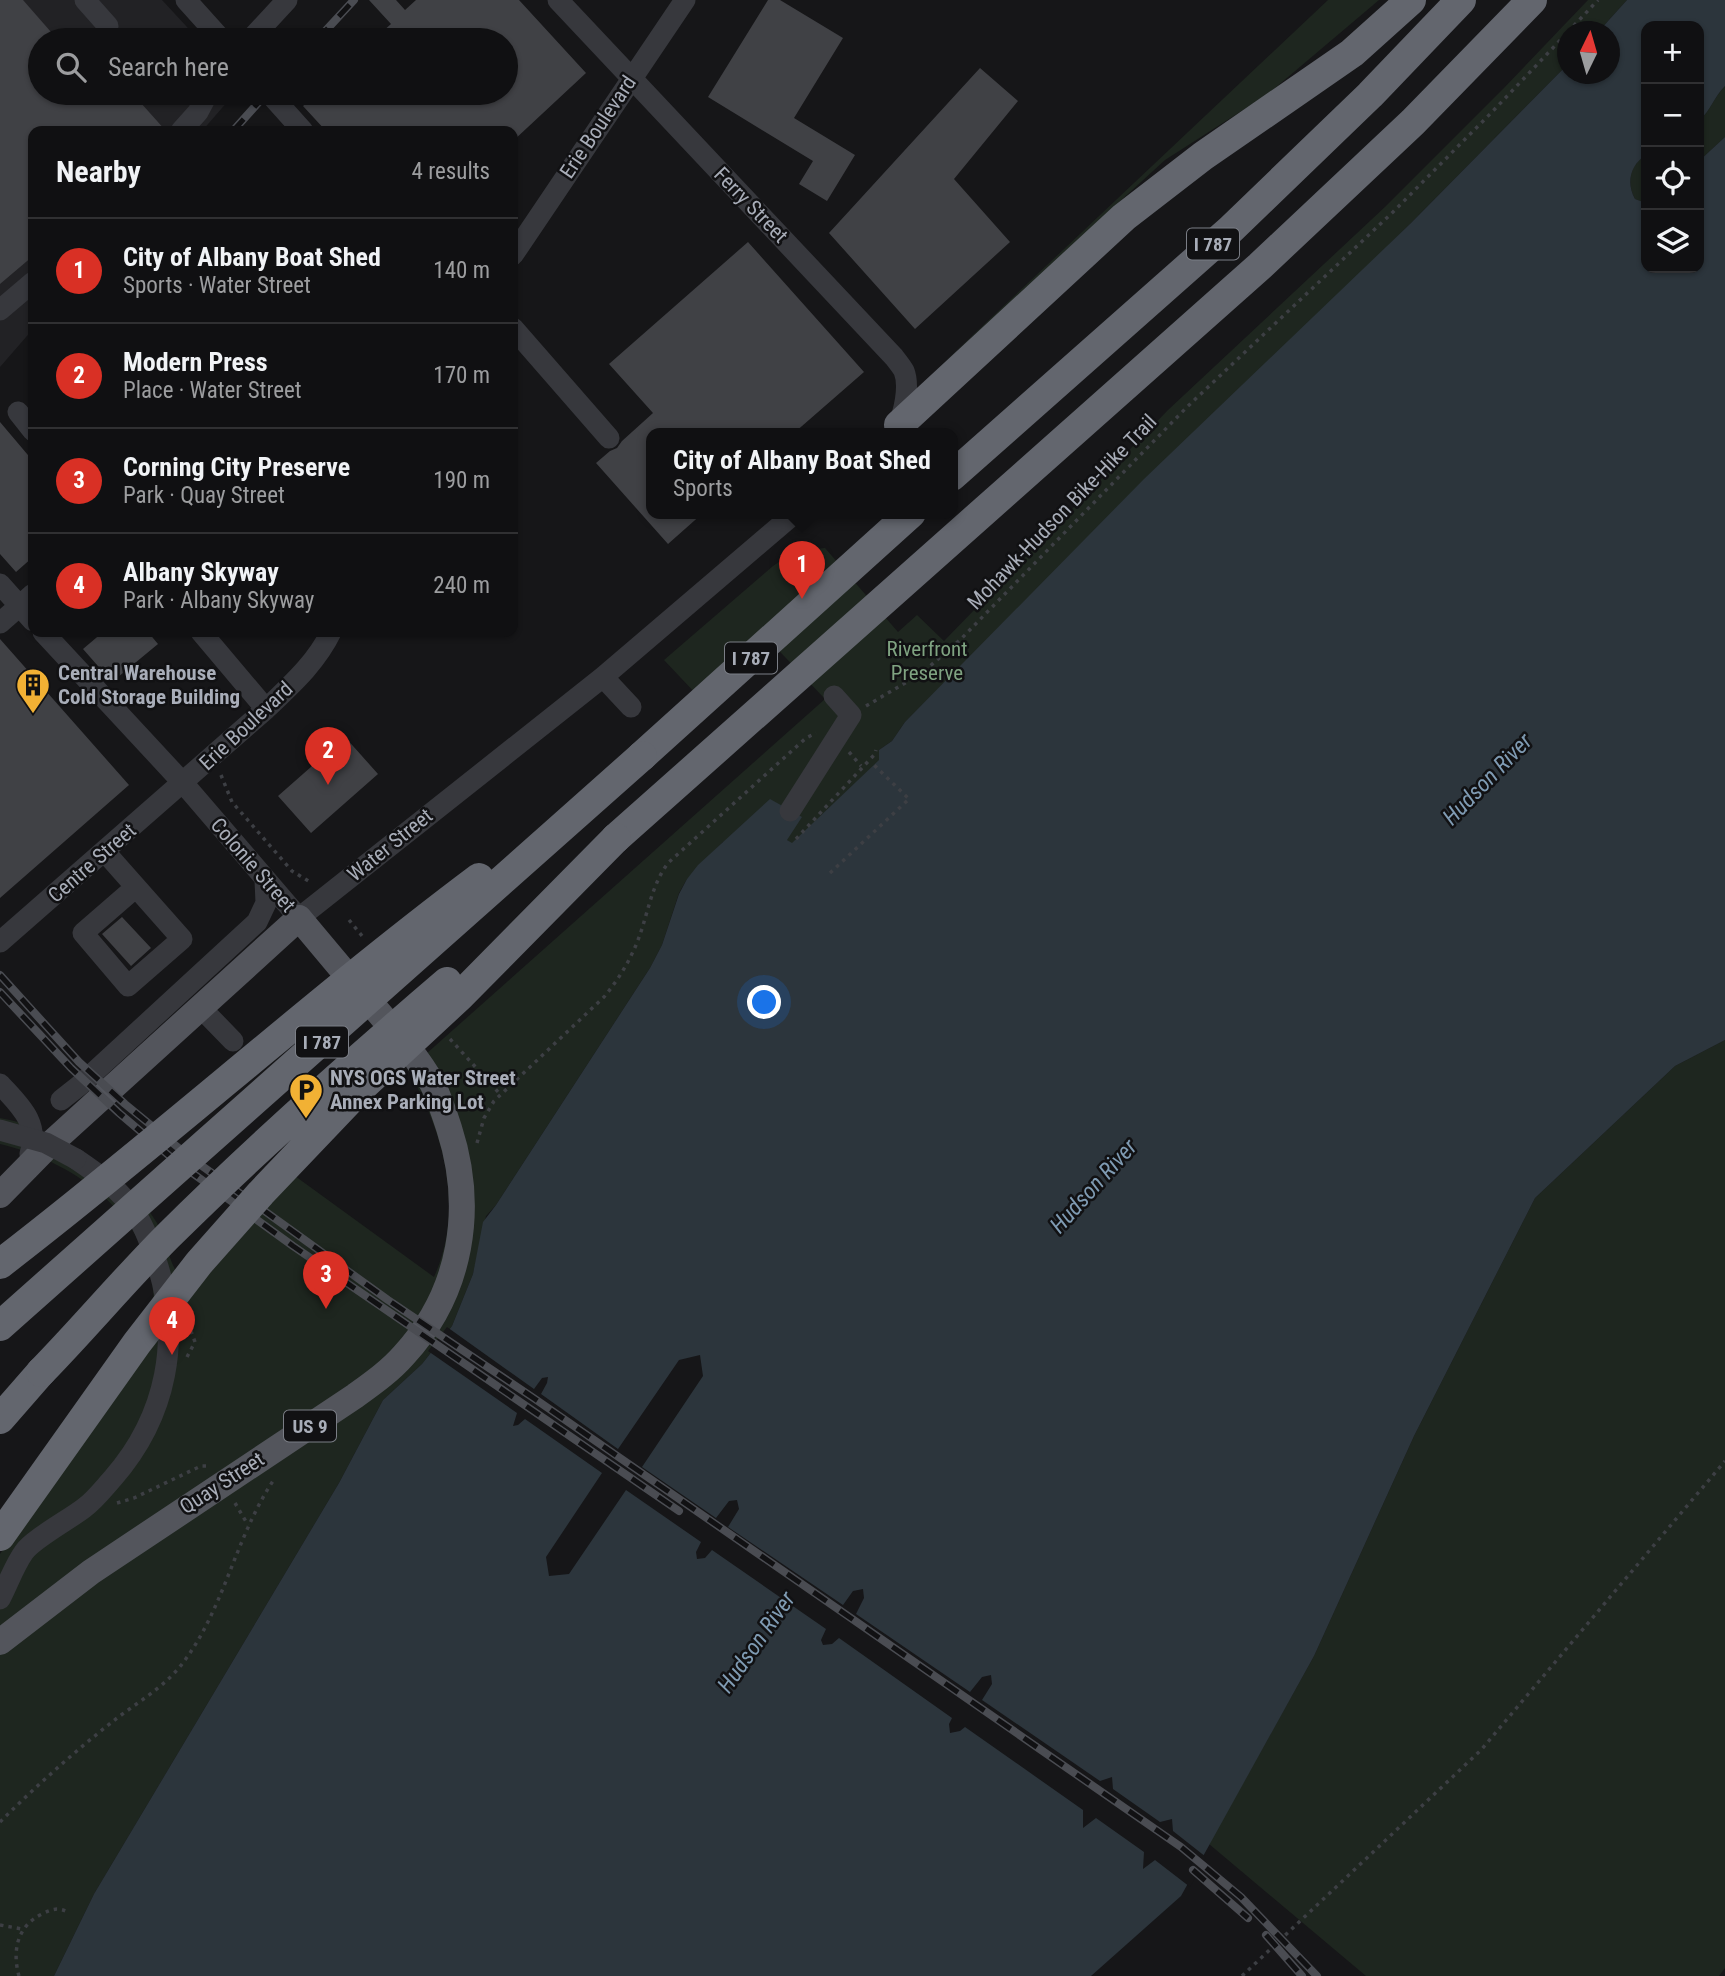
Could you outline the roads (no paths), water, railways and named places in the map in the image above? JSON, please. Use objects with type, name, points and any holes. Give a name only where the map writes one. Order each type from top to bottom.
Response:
[{"type":"highway","points":[[895,428],[1124,217],[1203,156],[1352,53],[1411,0]]},
{"type":"highway","name":"I 787","points":[[958,471],[1230,230],[1370,95],[1461,0]]},
{"type":"highway","name":"I 787","points":[[0,1419],[134,1271],[236,1171],[416,1008],[616,838],[1179,340],[1327,205],[1413,122],[1532,0]]},
{"type":"highway","name":"I 787","points":[[0,1326],[642,756],[904,519]]},
{"type":"highway","points":[[0,1264],[104,1183],[388,946],[642,756]]},
{"type":"highway","points":[[0,1536],[159,1313],[206,1254],[364,1085],[460,996],[616,838]]},
{"type":"main road","name":"Water Street","points":[[8,1186],[299,918]]},
{"type":"main road","name":"Colonie Street","points":[[299,918],[419,1062],[444,1113]]},
{"type":"main road","name":"Quay Street","points":[[0,1642],[91,1572],[355,1396],[385,1374],[409,1350],[430,1322],[443,1298],[451,1279],[459,1245],[463,1204],[461,1175],[444,1113]]},
{"type":"street","points":[[85,0],[108,26]]},
{"type":"street","points":[[186,0],[211,28]]},
{"type":"street","points":[[261,28],[287,0]]},
{"type":"street","name":"Ferry Street","points":[[558,0],[894,358],[904,371],[906,383],[894,428]]},
{"type":"street","name":"Erie Boulevard","points":[[518,247],[685,0]]},
{"type":"street","points":[[185,126],[202,105]]},
{"type":"street","points":[[280,105],[299,126]]},
{"type":"street","points":[[0,310],[28,286]]},
{"type":"street","points":[[518,334],[609,438]]},
{"type":"street","points":[[18,412],[28,425]]},
{"type":"street","name":"Water Street","points":[[299,918],[603,677],[788,519]]},
{"type":"street","points":[[0,584],[28,606]]},
{"type":"street","points":[[0,624],[28,608]]},
{"type":"street","name":"Colonie Street","points":[[48,637],[184,783],[299,918]]},
{"type":"street","points":[[205,637],[266,709]]},
{"type":"street","name":"Erie Boulevard","points":[[184,783],[299,678],[328,637]]},
{"type":"street","points":[[603,677],[631,706]]},
{"type":"street","points":[[790,811],[851,715],[834,696]]},
{"type":"street","name":"Centre Street","points":[[0,942],[184,783]]},
{"type":"street","points":[[105,852],[136,887],[182,939],[128,986],[83,933],[136,887]]},
{"type":"street","points":[[61,1100],[257,922],[266,903],[265,880]]},
{"type":"street","points":[[200,1007],[233,1041]]},
{"type":"street","points":[[0,1084],[28,1115],[33,1130],[30,1153],[8,1186]]},
{"type":"street","points":[[0,1130],[46,1143],[76,1159],[117,1191],[138,1217],[161,1276],[170,1331],[167,1372],[154,1415],[129,1459],[88,1506],[25,1550],[0,1599]]},
{"type":"water","name":"Hudson River","points":[[1627,0],[1725,0],[1725,86],[1704,115],[1704,21],[1641,21],[1641,159],[1633,169],[1630,181],[1635,199],[1641,201],[1641,273],[1704,273],[1704,156],[1725,137],[1725,1040],[1675,1066],[1535,1198],[1414,1436],[1314,1656],[1181,1896],[1091,1976],[54,1976],[94,1894],[339,1483],[383,1400],[422,1364],[452,1326],[473,1274],[483,1222],[650,968],[662,945],[679,894],[698,865],[770,799],[802,817],[787,840],[792,843],[879,760],[879,750],[892,741],[905,722],[1144,479],[1411,223],[1557,75],[1557,84],[1620,84],[1620,21],[1608,21]]},
{"type":"railway","points":[[328,28],[354,0]]},
{"type":"railway","points":[[237,126],[256,105]]},
{"type":"railway","points":[[0,975],[79,1062],[191,1158],[388,1300],[1181,1847],[1241,1897],[1317,1976]]},
{"type":"railway","points":[[0,992],[71,1068],[173,1159],[293,1246],[679,1511]]},
{"type":"railway","points":[[1193,1870],[1248,1918]]},
{"type":"railway","points":[[1266,1935],[1302,1976]]},
{"type":"place","name":"City of Albany Boat Shed","points":[[802,599]]},
{"type":"place","name":"Central Warehouse Cold Storage Building","points":[[33,715]]},
{"type":"place","name":"Modern Press","points":[[328,785]]},
{"type":"place","name":"NYS OGS Water Street Annex Parking Lot","points":[[306,1120]]},
{"type":"place","name":"Corning City Preserve","points":[[326,1309]]},
{"type":"place","name":"Albany Skyway","points":[[172,1355]]},
{"type":"park label","name":"Riverfront Preserve","points":[[927,661]]}]
